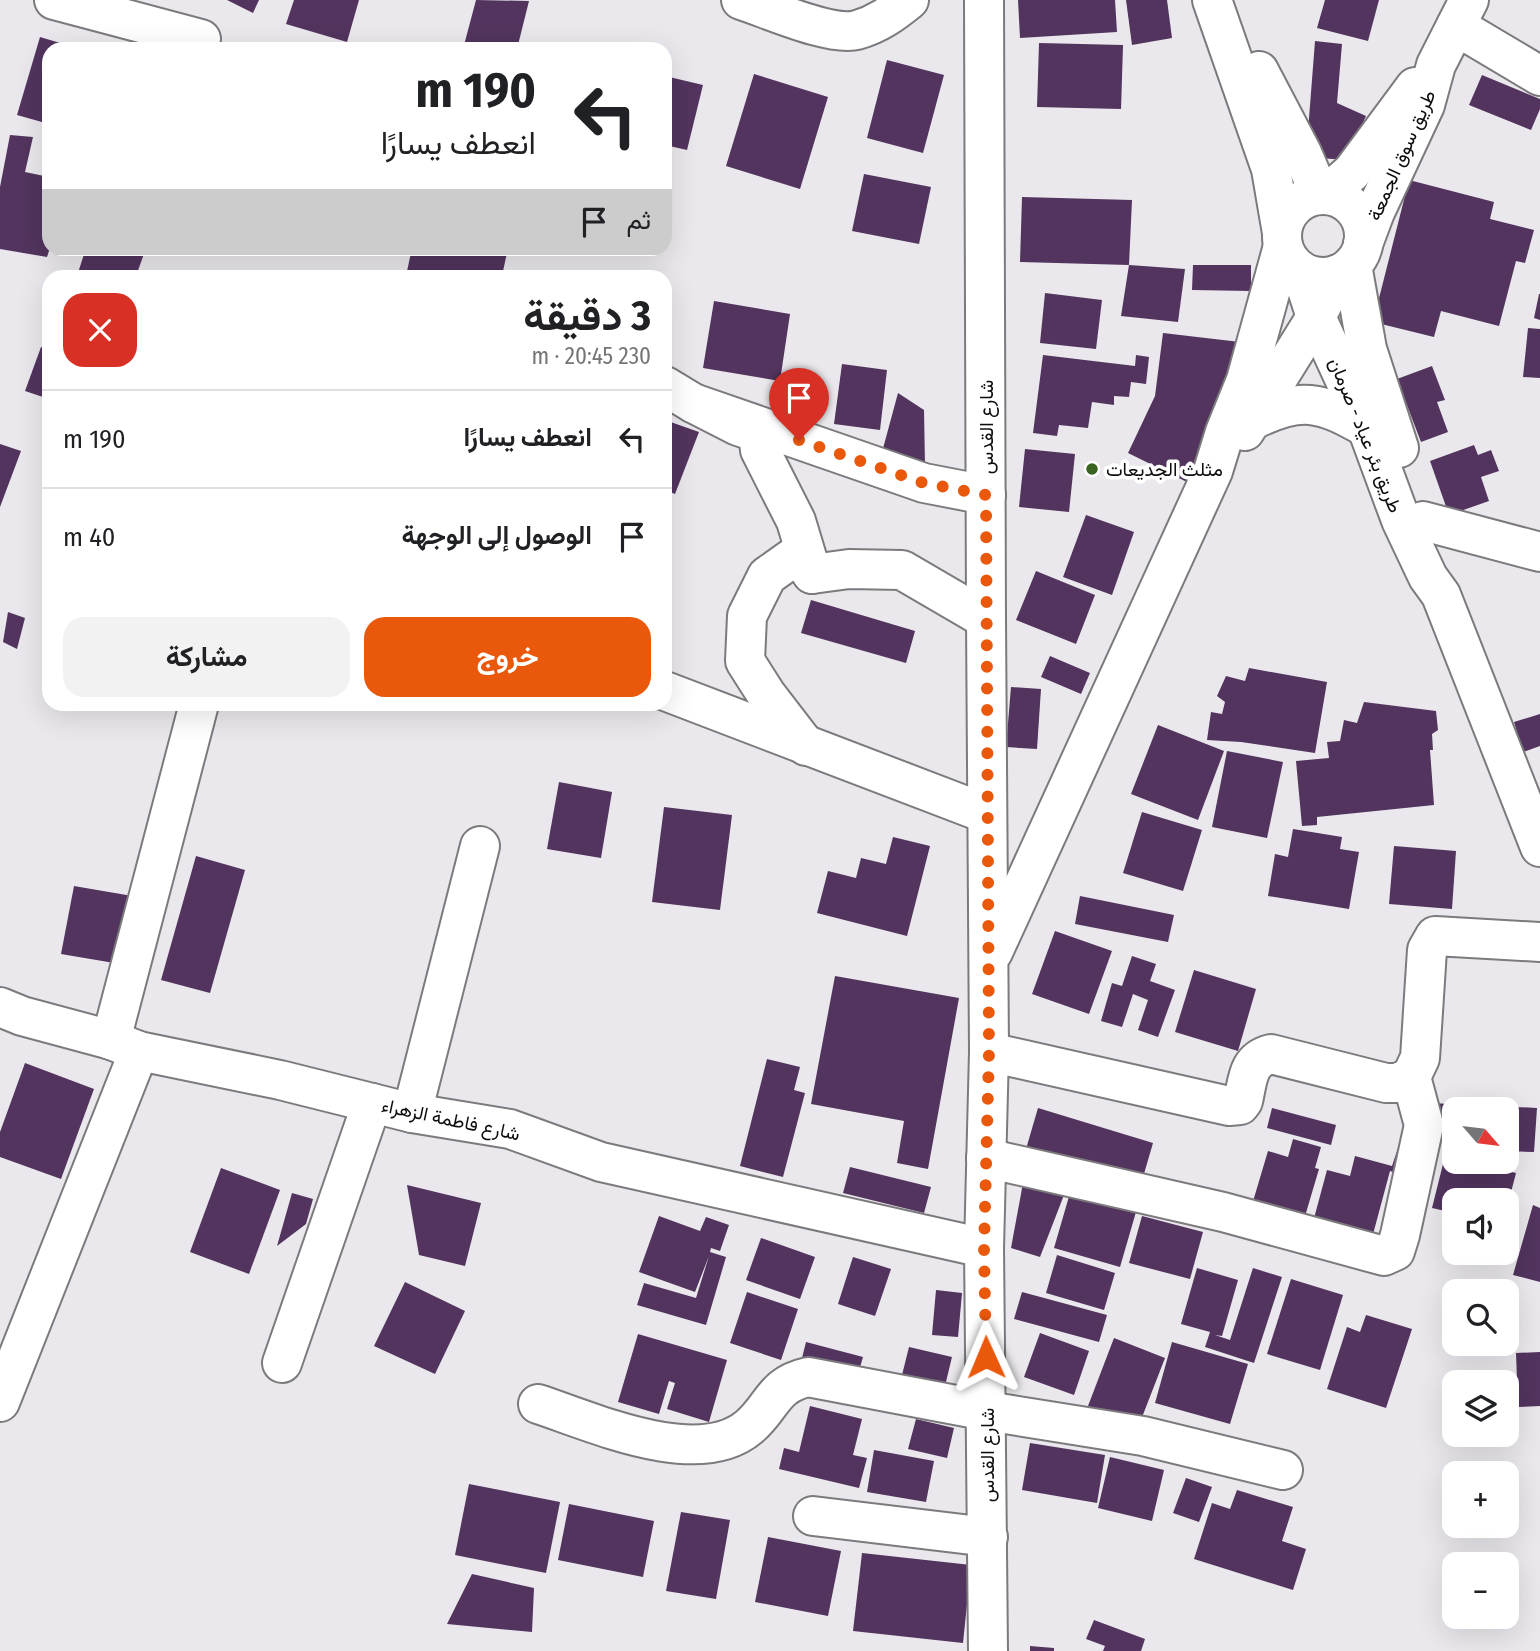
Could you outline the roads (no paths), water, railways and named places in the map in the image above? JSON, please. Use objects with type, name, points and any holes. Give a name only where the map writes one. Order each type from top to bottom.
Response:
[{"type":"main road","points":[[54,0],[201,39]]},
{"type":"main road","points":[[741,0],[833,31],[855,31],[886,19],[909,0]]},
{"type":"main road","name":"شارع القدس","points":[[984,0],[989,1052],[984,1248],[988,1651]]},
{"type":"main road","points":[[1212,0],[1271,169],[1320,255]]},
{"type":"main road","points":[[988,964],[1213,471],[1246,380],[1320,255],[1364,230],[1351,206],[1339,198],[1323,195],[1220,0]]},
{"type":"main road","points":[[1462,13],[1540,76]]},
{"type":"main road","name":"طريق سوق الجمعة","points":[[1436,65],[1415,88],[1352,173],[1323,195],[1306,199],[1294,207],[1286,219],[1320,255],[1375,212],[1425,106],[1436,65],[1462,13]]},
{"type":"main road","name":"طريق بئر عياد - صرمان","points":[[1320,255],[1316,317],[1367,428],[1401,520],[1428,577],[1441,595],[1540,847]]},
{"type":"main road","name":"طريق بئر عياد - صرمان","points":[[1320,255],[1367,349],[1439,570],[1441,595]]},
{"type":"main road","points":[[1213,471],[1251,421],[1316,317]]},
{"type":"main road","points":[[679,395],[924,483],[986,495]]},
{"type":"main road","points":[[679,395],[738,426],[758,433],[760,450],[796,521],[813,574]]},
{"type":"main road","points":[[1251,421],[1277,408],[1296,404],[1339,411],[1367,428]]},
{"type":"main road","points":[[1423,521],[1540,552]]},
{"type":"main road","points":[[807,747],[745,662],[747,616],[767,576],[798,554],[813,574]]},
{"type":"main road","points":[[813,574],[849,569],[902,570],[986,619]]},
{"type":"main road","points":[[672,694],[987,814]]},
{"type":"main road","points":[[0,1402],[125,1046],[197,711]]},
{"type":"main road","points":[[412,1113],[480,846]]},
{"type":"main road","points":[[986,1158],[1223,1212],[1384,1256],[1395,1251],[1400,1235],[1424,1125],[1412,1077],[1420,1058],[1427,950],[1435,936],[1540,942]]},
{"type":"main road","name":"شارع فاطمة الزهراء","points":[[0,1007],[125,1046],[280,1080],[412,1113],[510,1129],[601,1162],[984,1248]]},
{"type":"main road","points":[[989,1052],[1229,1106],[1240,1105],[1243,1101],[1255,1061],[1271,1054],[1386,1083],[1397,1083],[1412,1077]]},
{"type":"main road","points":[[282,1363],[372,1103]]},
{"type":"main road","points":[[538,1404],[642,1437],[685,1445],[720,1442],[748,1428],[790,1381],[808,1377],[987,1411],[1143,1436],[1283,1470]]},
{"type":"main road","points":[[813,1516],[988,1537]]},
{"type":"place","name":"مثلث الجديعات","points":[[1092,469]]}]
